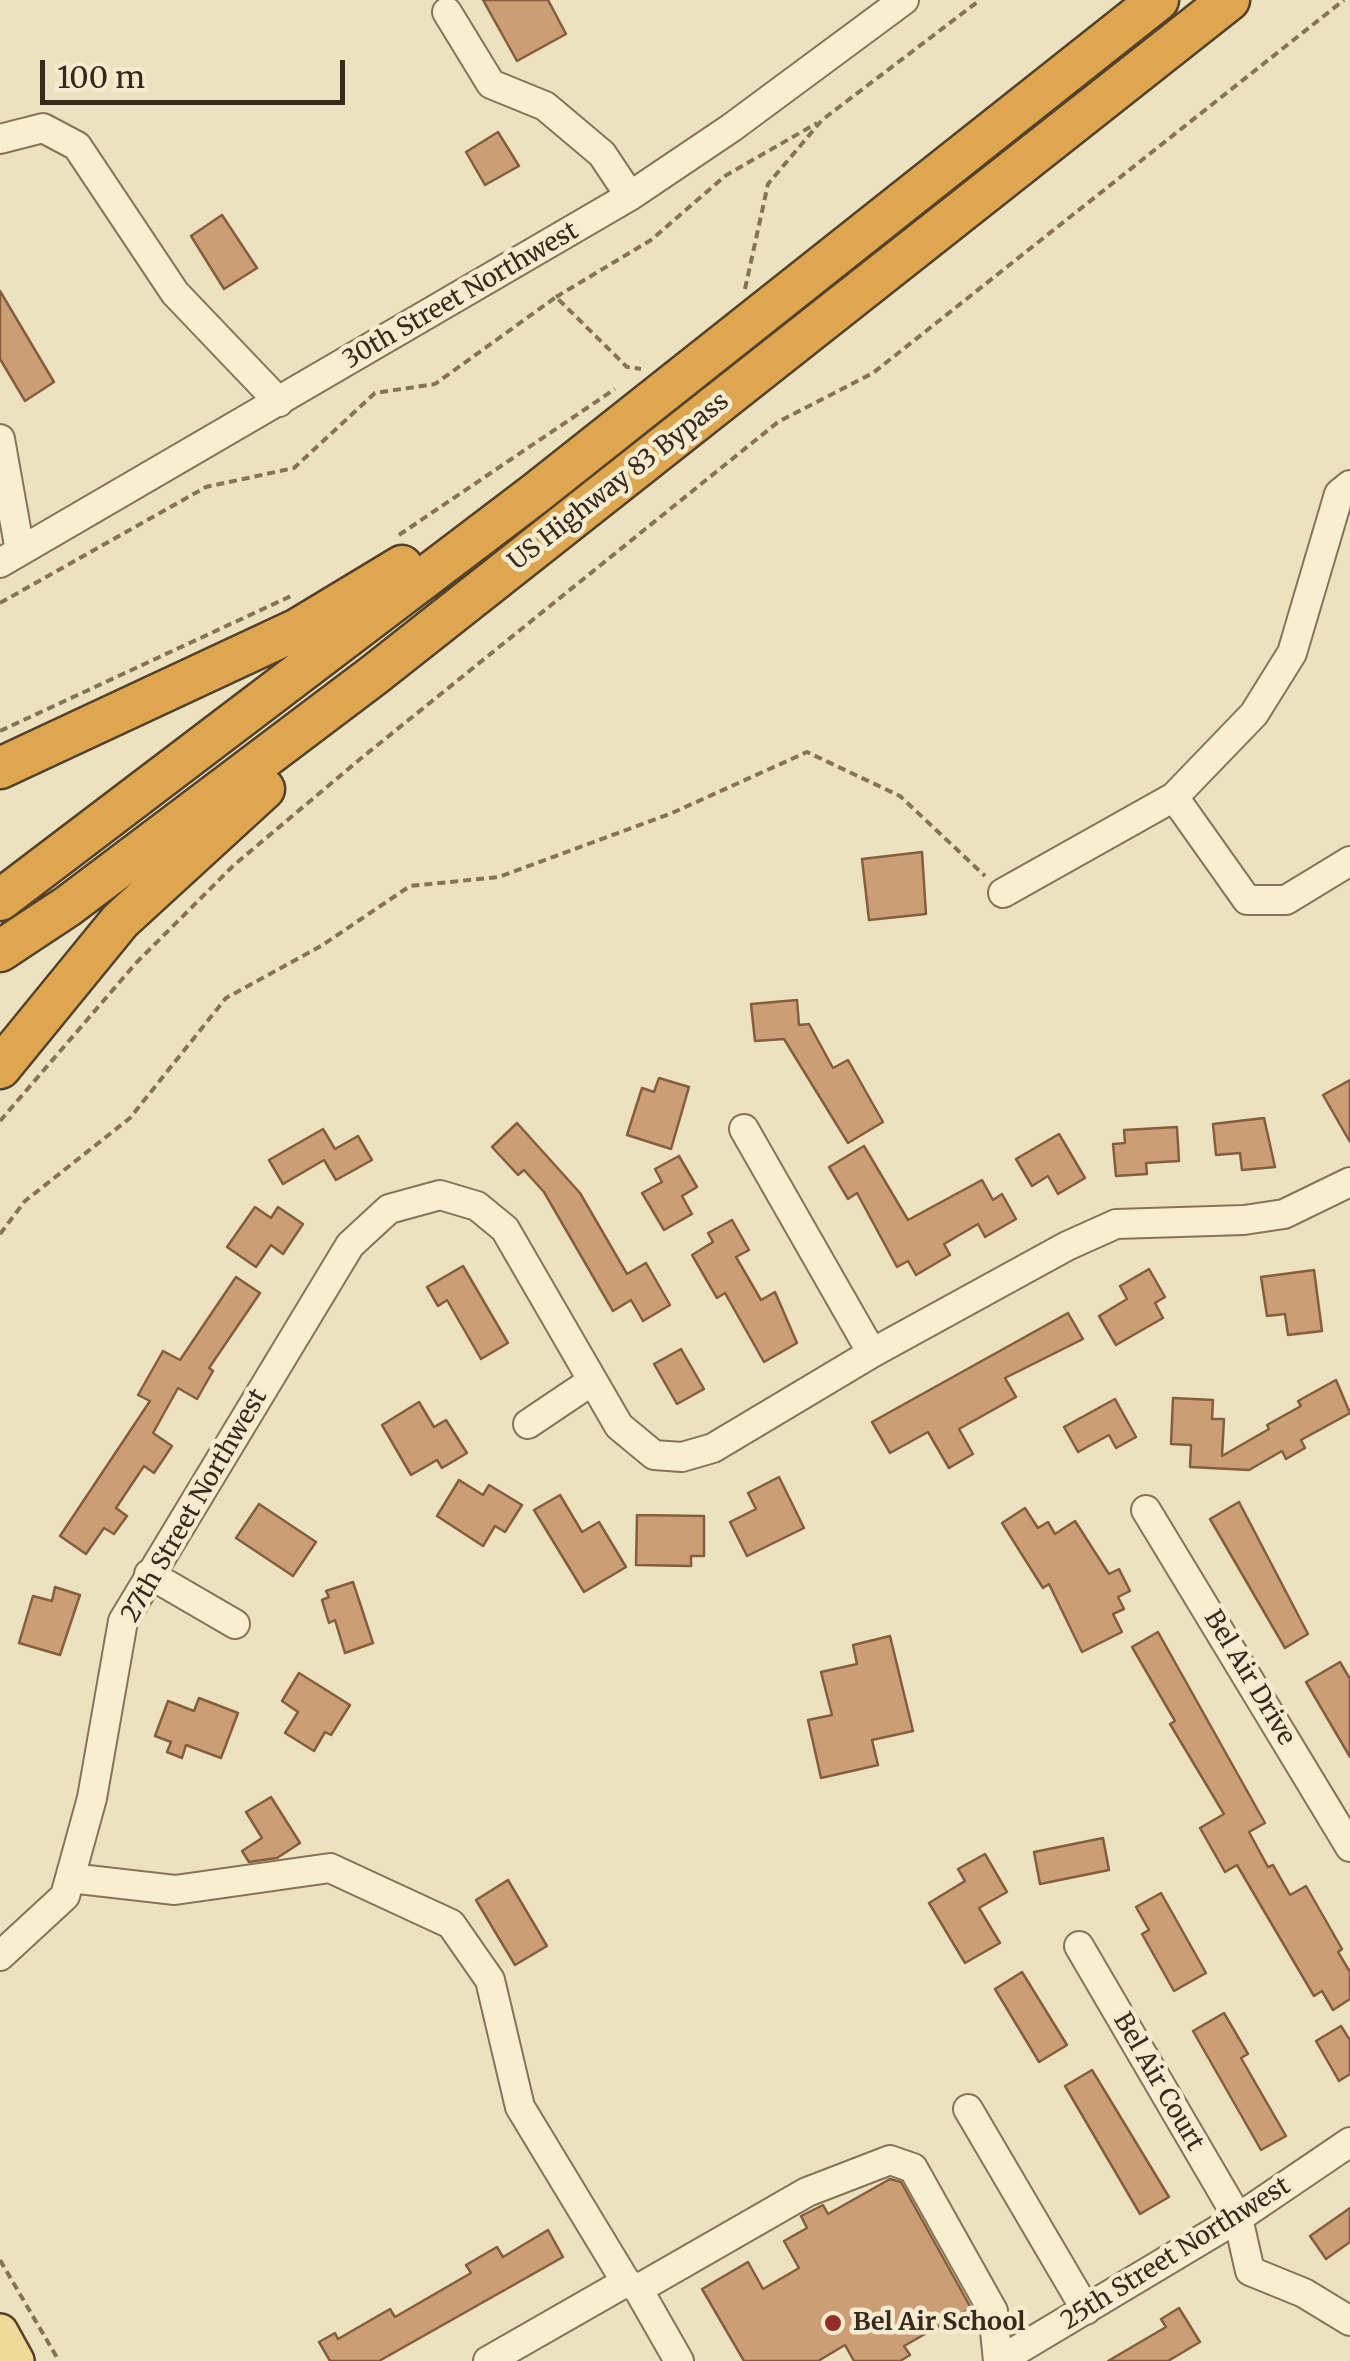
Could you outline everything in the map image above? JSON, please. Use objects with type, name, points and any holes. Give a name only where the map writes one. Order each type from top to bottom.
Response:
[{"type":"highway","name":"US Highway 83 Bypass","points":[[0,900],[211,744],[1158,0]]},
{"type":"highway","name":"US Highway 83 Bypass","points":[[0,951],[248,771],[1229,0]]},
{"type":"highway","points":[[0,768],[296,630],[385,578],[506,492],[577,458]]},
{"type":"highway","points":[[0,1068],[120,921],[240,808],[488,603],[553,534]]},
{"type":"main road","points":[[0,2332],[16,2361]]},
{"type":"street","name":"30th Street Northwest","points":[[10,557],[630,196],[895,3]]},
{"type":"street","points":[[447,12],[491,84],[545,106],[602,154],[630,196]]},
{"type":"street","points":[[0,139],[44,128],[77,146],[175,292],[279,402]]},
{"type":"street","points":[[0,438],[10,557]]},
{"type":"street","points":[[1003,893],[1174,797],[1254,714],[1292,653],[1339,494],[1350,485]]},
{"type":"street","points":[[1174,797],[1248,900],[1286,900],[1350,860]]},
{"type":"street","points":[[744,1128],[872,1353]]},
{"type":"street","points":[[528,1424],[592,1382],[619,1426],[636,1444],[654,1455],[682,1457],[713,1448],[872,1353],[1067,1246],[1116,1224],[1244,1220],[1284,1214],[1350,1183]]},
{"type":"street","name":"27th Street Northwest","points":[[0,1956],[65,1896],[92,1798],[123,1621],[364,1228],[389,1209],[440,1195],[477,1206],[505,1229],[592,1382]]},
{"type":"street","name":"Bel Air Drive","points":[[1146,1510],[1350,1847]]},
{"type":"street","points":[[149,1574],[235,1624]]},
{"type":"street","points":[[70,1878],[175,1890],[330,1868],[452,1924],[490,1980],[520,2107],[679,2361]]},
{"type":"street","name":"Bel Air Court","points":[[1079,1946],[1238,2218],[1250,2271],[1304,2293],[1350,2322]]},
{"type":"street","points":[[968,2110],[1086,2310]]},
{"type":"street","name":"25th Street Northwest","points":[[999,2361],[1238,2218],[1350,2142]]},
{"type":"street","points":[[488,2361],[806,2192],[890,2160],[913,2168],[993,2311],[999,2361]]},
{"type":"path","points":[[0,604],[206,487],[294,468],[375,393],[435,384],[556,298],[651,240],[725,176],[822,120],[980,0]]},
{"type":"path","points":[[0,1120],[136,963],[234,865],[358,760],[778,422],[872,373],[1344,0]]},
{"type":"path","points":[[744,295],[768,184],[822,120]]},
{"type":"path","points":[[391,539],[644,370],[626,367],[556,298]]},
{"type":"path","points":[[0,730],[297,593]]},
{"type":"path","points":[[0,1234],[25,1201],[130,1118],[226,998],[321,946],[410,886],[499,877],[672,813],[807,752],[900,796],[1003,893]]},
{"type":"path","points":[[0,2260],[59,2361]]},
{"type":"building","points":[[483,0],[548,0],[566,34],[517,61]]},
{"type":"building","points":[[498,132],[519,166],[485,185],[466,152]]},
{"type":"building","points":[[222,215],[257,268],[224,289],[191,236]]},
{"type":"building","points":[[0,291],[54,382],[25,401],[0,359]]},
{"type":"building","points":[[922,852],[926,914],[869,920],[862,859]]},
{"type":"building","points":[[797,1000],[799,1025],[809,1024],[833,1068],[848,1060],[883,1122],[848,1143],[784,1039],[755,1041],[751,1004]]},
{"type":"building","points":[[659,1078],[689,1087],[671,1149],[627,1135],[642,1088],[654,1092]]},
{"type":"building","points":[[1350,1080],[1350,1142],[1323,1095]]},
{"type":"building","points":[[1264,1118],[1275,1167],[1242,1170],[1240,1153],[1216,1155],[1213,1124]]},
{"type":"building","points":[[517,1123],[580,1193],[627,1274],[646,1263],[670,1305],[643,1321],[631,1300],[613,1311],[544,1192],[524,1170],[518,1175],[492,1147]]},
{"type":"building","points":[[1177,1127],[1179,1161],[1146,1163],[1147,1174],[1116,1176],[1113,1144],[1125,1143],[1124,1130]]},
{"type":"building","points":[[323,1129],[335,1149],[358,1136],[372,1160],[336,1180],[324,1160],[283,1184],[269,1160]]},
{"type":"building","points":[[1059,1134],[1085,1178],[1058,1194],[1048,1176],[1032,1186],[1016,1159]]},
{"type":"building","points":[[864,1146],[908,1220],[982,1180],[993,1200],[1002,1194],[1016,1219],[985,1237],[978,1224],[944,1244],[950,1255],[916,1275],[908,1261],[897,1267],[857,1193],[848,1199],[829,1167]]},
{"type":"building","points":[[679,1156],[697,1187],[682,1196],[692,1214],[664,1230],[642,1193],[662,1182],[655,1169]]},
{"type":"building","points":[[255,1207],[271,1218],[278,1207],[303,1224],[283,1254],[271,1245],[256,1267],[227,1247]]},
{"type":"building","points":[[732,1220],[749,1250],[736,1257],[761,1300],[775,1292],[797,1343],[764,1362],[725,1293],[717,1298],[692,1255],[713,1242],[708,1233]]},
{"type":"building","points":[[463,1266],[508,1343],[481,1359],[447,1300],[438,1306],[427,1287]]},
{"type":"building","points":[[1149,1269],[1165,1297],[1155,1303],[1163,1318],[1116,1345],[1099,1316],[1127,1299],[1120,1286]]},
{"type":"building","points":[[1314,1270],[1322,1331],[1288,1335],[1285,1314],[1267,1316],[1261,1277]]},
{"type":"building","points":[[236,1277],[260,1293],[209,1368],[213,1371],[197,1399],[178,1388],[153,1433],[172,1446],[154,1473],[144,1466],[116,1508],[127,1516],[114,1534],[104,1528],[86,1554],[60,1536],[150,1401],[138,1395],[163,1351],[180,1360]]},
{"type":"building","points":[[1068,1313],[1083,1339],[1005,1378],[1016,1397],[959,1429],[973,1454],[949,1468],[928,1432],[890,1453],[872,1422]]},
{"type":"building","points":[[681,1349],[704,1389],[677,1404],[654,1364]]},
{"type":"building","points":[[1336,1380],[1350,1413],[1301,1440],[1305,1448],[1286,1459],[1282,1451],[1249,1470],[1190,1467],[1191,1445],[1171,1444],[1173,1398],[1213,1400],[1212,1419],[1224,1419],[1222,1456],[1301,1406],[1298,1401]]},
{"type":"building","points":[[1115,1399],[1136,1437],[1116,1448],[1109,1435],[1078,1452],[1064,1427]]},
{"type":"building","points":[[419,1402],[434,1427],[446,1420],[467,1453],[442,1468],[437,1460],[411,1475],[382,1425]]},
{"type":"building","points":[[779,1477],[804,1528],[747,1556],[730,1522],[756,1509],[748,1493]]},
{"type":"building","points":[[459,1480],[483,1495],[489,1485],[522,1505],[505,1532],[495,1526],[483,1546],[437,1516]]},
{"type":"building","points":[[560,1495],[582,1532],[599,1522],[626,1567],[584,1592],[534,1510]]},
{"type":"building","points":[[1239,1502],[1308,1634],[1285,1648],[1210,1519]]},
{"type":"building","points":[[259,1504],[316,1542],[293,1576],[236,1538]]},
{"type":"building","points":[[1025,1508],[1038,1528],[1048,1522],[1055,1534],[1075,1521],[1109,1574],[1119,1569],[1130,1591],[1118,1597],[1124,1609],[1113,1614],[1122,1632],[1082,1652],[1049,1584],[1043,1588],[1002,1523]]},
{"type":"building","points":[[637,1515],[704,1516],[704,1556],[691,1556],[691,1566],[636,1565]]},
{"type":"building","points":[[353,1582],[373,1643],[345,1653],[335,1620],[329,1623],[322,1600],[329,1597],[326,1591]]},
{"type":"building","points":[[55,1587],[80,1595],[60,1655],[19,1643],[33,1596],[52,1601]]},
{"type":"building","points":[[1158,1632],[1265,1823],[1249,1832],[1268,1867],[1273,1865],[1290,1895],[1306,1886],[1342,1949],[1338,1952],[1350,1972],[1350,1999],[1333,2010],[1322,1991],[1314,1996],[1237,1865],[1225,1872],[1200,1828],[1224,1814],[1170,1724],[1175,1721],[1132,1647]]},
{"type":"building","points":[[890,1636],[913,1731],[872,1740],[878,1765],[821,1778],[808,1720],[832,1715],[821,1672],[857,1664],[853,1645]]},
{"type":"building","points":[[1340,1662],[1350,1679],[1350,1757],[1306,1682]]},
{"type":"building","points":[[299,1673],[350,1705],[331,1735],[325,1732],[314,1751],[285,1733],[298,1712],[282,1701]]},
{"type":"building","points":[[199,1698],[238,1713],[221,1758],[186,1745],[182,1758],[167,1752],[171,1742],[155,1736],[168,1701],[194,1711]]},
{"type":"building","points":[[271,1797],[300,1843],[277,1858],[249,1862],[242,1851],[262,1838],[246,1812]]},
{"type":"building","points":[[1103,1838],[1109,1870],[1040,1884],[1034,1852]]},
{"type":"building","points":[[985,1854],[1007,1892],[979,1908],[1000,1943],[965,1963],[929,1903],[965,1881],[958,1869]]},
{"type":"building","points":[[508,1880],[547,1946],[515,1965],[476,1900]]},
{"type":"building","points":[[1161,1893],[1206,1973],[1174,1991],[1142,1934],[1149,1930],[1136,1907]]},
{"type":"building","points":[[1022,1972],[1067,2045],[1039,2062],[995,1989]]},
{"type":"building","points":[[1224,2013],[1248,2054],[1241,2058],[1286,2136],[1261,2150],[1193,2031]]},
{"type":"building","points":[[1341,2026],[1350,2040],[1350,2074],[1339,2081],[1316,2041]]},
{"type":"building","points":[[1092,2070],[1169,2197],[1140,2214],[1065,2086]]},
{"type":"building","points":[[890,2179],[901,2182],[971,2308],[904,2346],[910,2355],[900,2361],[854,2361],[845,2345],[818,2361],[744,2361],[702,2289],[748,2262],[763,2289],[799,2268],[784,2241],[807,2228],[801,2216],[823,2205],[828,2214]]},
{"type":"building","points":[[1350,2208],[1350,2242],[1326,2259],[1310,2236]]},
{"type":"building","points":[[548,2230],[563,2257],[379,2361],[330,2361],[319,2342],[335,2333],[338,2339],[390,2309],[395,2317],[471,2273],[466,2265],[497,2247],[503,2257]]},
{"type":"building","points":[[1179,2308],[1200,2342],[1168,2361],[1108,2361],[1166,2327],[1161,2319]]},
{"type":"place","name":"Bel Air School","points":[[833,2323]]}]
